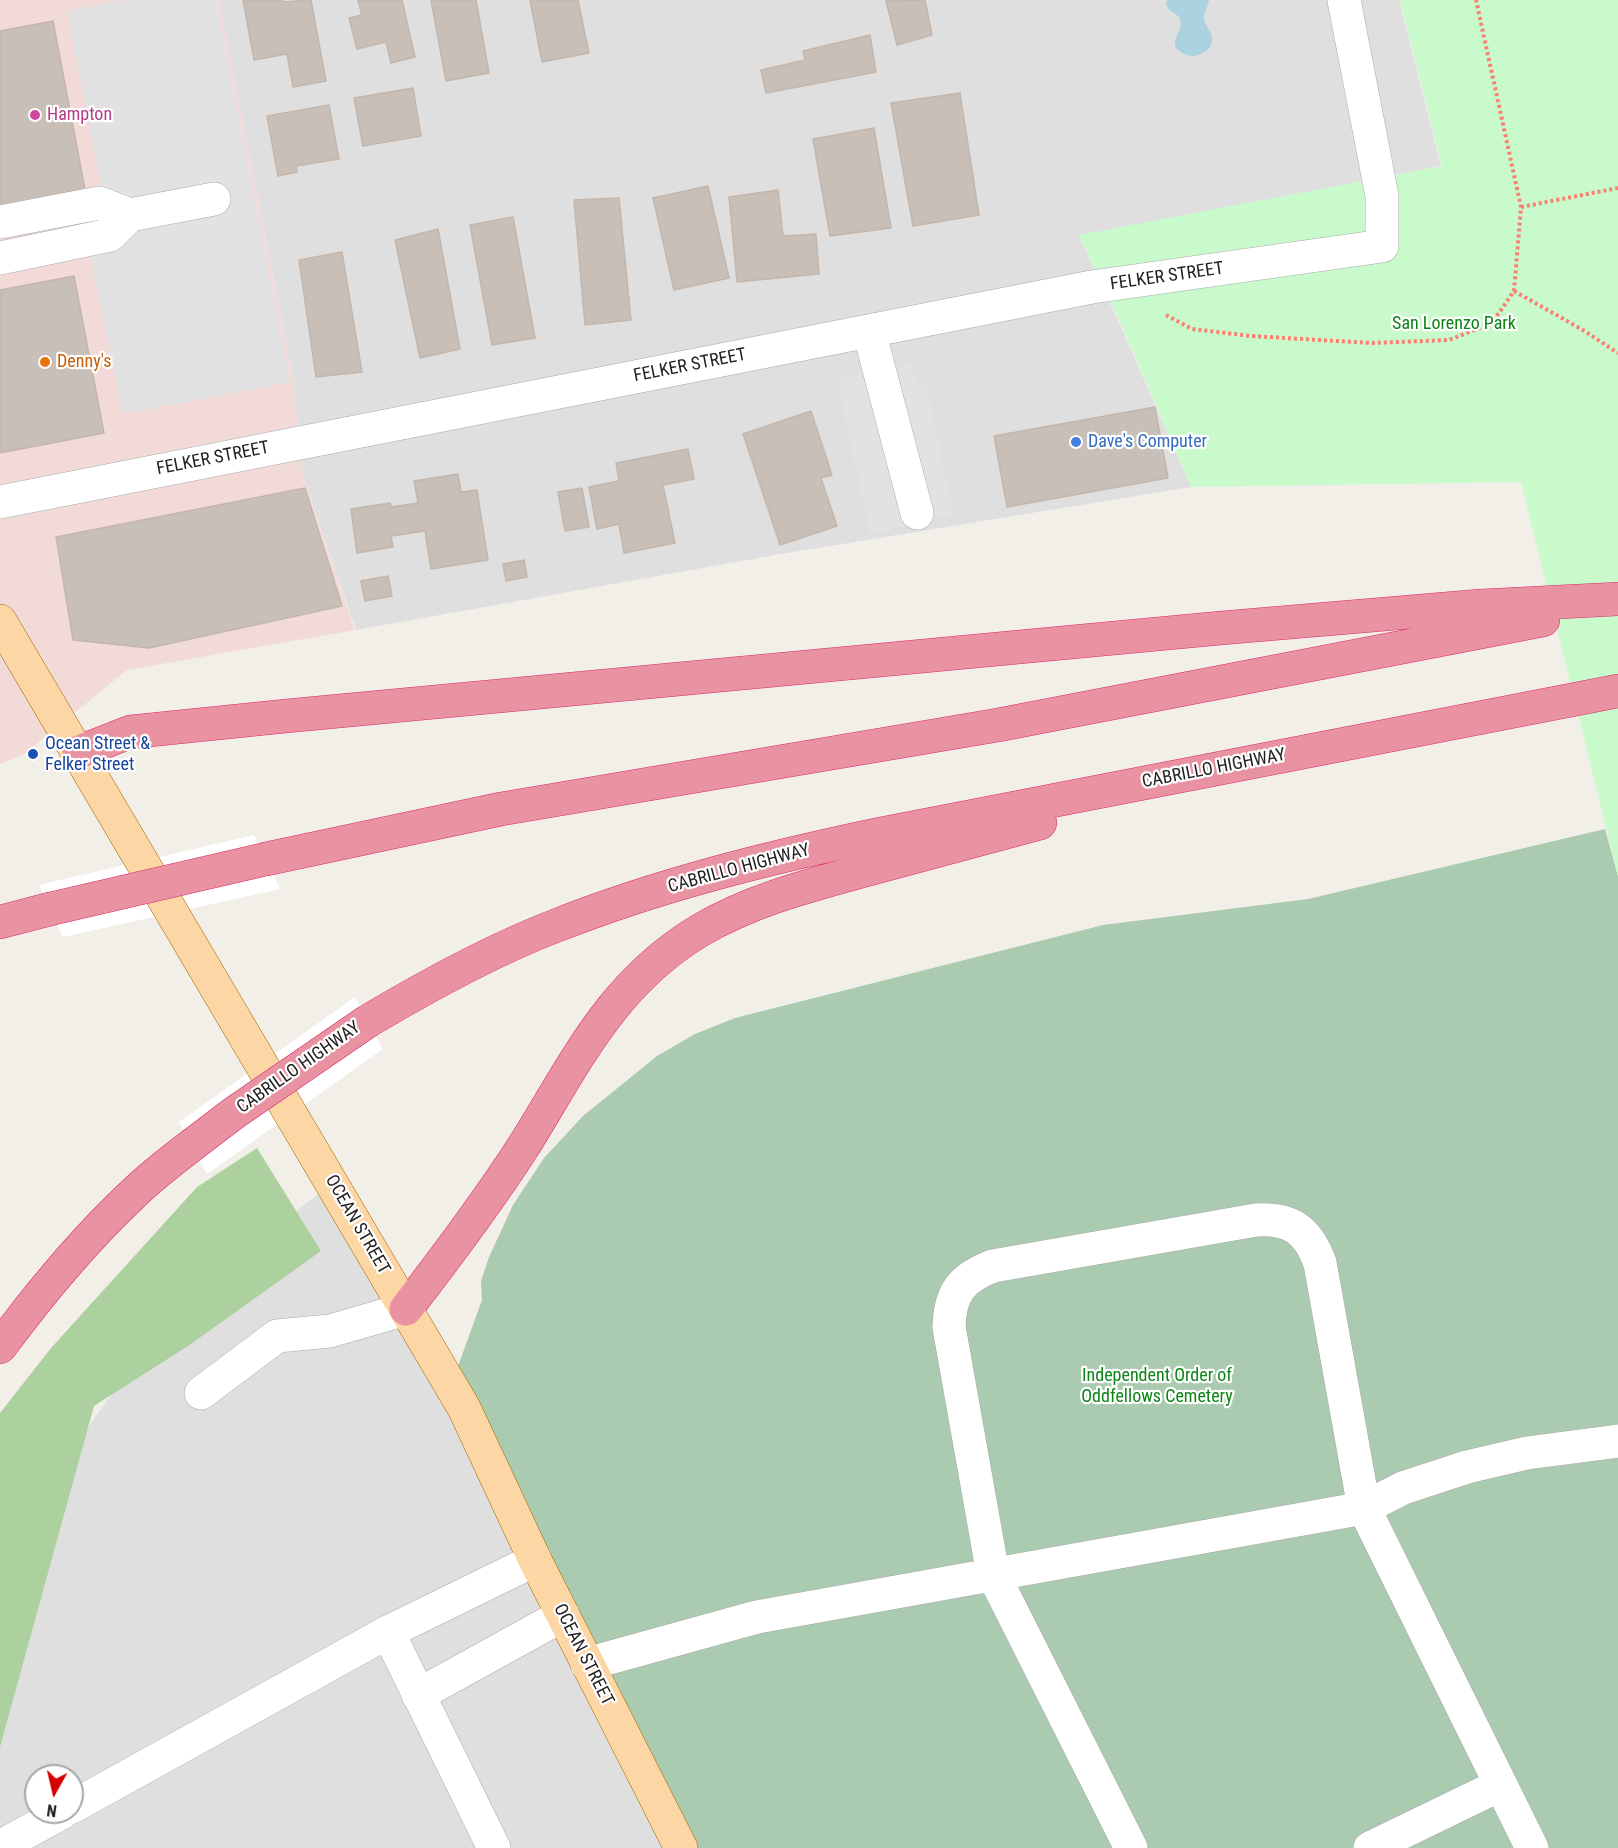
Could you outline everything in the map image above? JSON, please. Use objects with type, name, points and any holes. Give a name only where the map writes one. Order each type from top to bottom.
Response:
[{"type":"highway","points":[[79,752],[130,732],[286,716],[1244,626],[1480,606],[1618,599]]},
{"type":"highway","points":[[0,922],[266,859],[501,809],[998,725],[1618,606]]},
{"type":"highway","name":"CABRILLO HIGHWAY","points":[[0,1347],[74,1255],[103,1223],[133,1194],[192,1145],[368,1021],[471,965],[553,926],[635,897],[796,852],[1618,691]]},
{"type":"highway","points":[[406,1309],[485,1204],[523,1147],[574,1060],[609,1010],[629,988],[673,948],[698,932],[747,907],[804,887],[1292,755]]},
{"type":"main road","name":"OCEAN STREET","points":[[0,621],[464,1408],[535,1560],[681,1848]]},
{"type":"street","name":"FELKER STREET","points":[[0,502],[1092,287],[1382,246],[1382,196],[1344,0]]},
{"type":"street","points":[[0,222],[99,203],[130,215],[214,199]]},
{"type":"street","points":[[0,258],[110,235],[130,215]]},
{"type":"street","points":[[869,331],[917,513]]},
{"type":"street","points":[[1131,1848],[993,1574],[949,1327],[951,1302],[958,1289],[978,1271],[1004,1264],[1270,1219],[1286,1222],[1298,1228],[1308,1238],[1320,1263],[1364,1508],[1532,1848]]},
{"type":"street","points":[[201,1393],[277,1336],[330,1331],[406,1309]]},
{"type":"street","points":[[587,1664],[757,1617],[1364,1508],[1403,1488],[1467,1467],[1561,1447],[1618,1441]]},
{"type":"street","points":[[84,1800],[388,1632],[535,1560]]},
{"type":"street","points":[[418,1695],[563,1615]]},
{"type":"street","points":[[388,1632],[494,1848]]},
{"type":"street","points":[[1370,1848],[1500,1785]]},
{"type":"street","points":[[0,1847],[41,1824]]},
{"type":"path","points":[[1156,312],[1192,329],[1251,336],[1372,343],[1449,340],[1492,323],[1514,291],[1521,207],[1476,0]]},
{"type":"path","points":[[1521,207],[1618,188]]},
{"type":"path","points":[[1514,291],[1583,330],[1618,353]]},
{"type":"shaded area","points":[[0,0],[219,0],[293,380],[303,477],[355,630],[127,670],[24,754],[0,764]]},
{"type":"shaded area","points":[[124,0],[216,0],[290,382],[123,414],[90,256],[106,212],[67,11]]},
{"type":"shaded area","points":[[219,0],[1399,0],[1441,166],[1079,236],[1191,487],[775,555],[356,630],[303,477],[293,379]]},
{"type":"shaded area","points":[[911,363],[916,385],[926,384],[954,515],[870,534],[837,379]]},
{"type":"shaded area","points":[[343,1175],[683,1848],[0,1848],[0,1581],[71,1451],[119,1384],[295,1212]]},
{"type":"green space","name":"San Lorenzo Park","points":[[1400,0],[1618,0],[1618,876],[1521,482],[1191,487],[1124,330],[1079,235],[1442,166]]},
{"type":"green space","name":"Independent Order of Oddfellows Cemetery","points":[[1605,829],[1618,876],[1618,1848],[683,1848],[453,1380],[482,1300],[481,1281],[489,1257],[513,1205],[544,1158],[583,1116],[657,1056],[695,1034],[735,1018],[1103,925],[1308,899]]},
{"type":"green space","points":[[257,1148],[321,1251],[188,1346],[94,1406],[0,1747],[0,1413],[51,1348],[197,1187]]},
{"type":"water","points":[[1167,0],[1209,0],[1204,19],[1212,41],[1206,51],[1191,56],[1178,50],[1175,40],[1181,20],[1169,10]]},
{"type":"pier","points":[[254,835],[280,889],[63,937],[39,885]]},
{"type":"pier","points":[[355,997],[383,1049],[207,1174],[179,1122]]},
{"type":"building","points":[[243,0],[283,0],[283,2],[311,0],[326,81],[293,87],[287,54],[254,60]]},
{"type":"building","points":[[358,0],[402,0],[415,57],[391,63],[386,42],[357,49],[349,18],[362,15]]},
{"type":"building","points":[[431,0],[476,0],[489,73],[446,81]]},
{"type":"building","points":[[530,0],[578,0],[589,53],[542,62]]},
{"type":"building","points":[[925,0],[932,35],[897,45],[886,1]]},
{"type":"building","name":"Hampton","points":[[53,21],[87,200],[0,216],[0,31]]},
{"type":"building","points":[[870,35],[876,72],[766,93],[761,70],[805,60],[803,51]]},
{"type":"building","points":[[413,88],[421,136],[363,146],[354,98]]},
{"type":"building","points":[[960,93],[979,215],[913,226],[891,103]]},
{"type":"building","points":[[329,105],[339,159],[296,166],[297,172],[278,176],[267,116]]},
{"type":"building","points":[[874,128],[891,228],[830,236],[813,139]]},
{"type":"building","points":[[708,186],[729,278],[674,290],[653,198]]},
{"type":"building","points":[[778,190],[783,236],[816,234],[819,274],[737,282],[729,197]]},
{"type":"building","points":[[619,198],[631,320],[585,325],[574,200]]},
{"type":"building","points":[[513,217],[535,338],[492,345],[470,225]]},
{"type":"building","points":[[438,229],[460,349],[420,358],[395,240]]},
{"type":"building","points":[[342,252],[362,372],[316,377],[299,260]]},
{"type":"building","name":"Denny's","points":[[74,276],[104,433],[0,453],[0,290]]},
{"type":"building","points":[[1155,407],[1168,478],[1007,507],[994,436]]},
{"type":"building","points":[[811,411],[832,475],[821,478],[837,526],[780,545],[743,434]]},
{"type":"building","points":[[688,449],[694,479],[663,485],[675,543],[624,553],[619,524],[597,529],[589,487],[619,481],[616,463]]},
{"type":"building","points":[[458,474],[461,492],[477,490],[488,560],[431,569],[425,531],[391,536],[393,547],[357,553],[351,509],[390,503],[391,507],[418,503],[414,481]]},
{"type":"building","points":[[305,488],[342,606],[149,648],[73,640],[56,537]]},
{"type":"building","points":[[582,488],[589,527],[565,531],[558,492]]},
{"type":"building","points":[[524,560],[527,577],[506,581],[503,564]]},
{"type":"building","points":[[388,576],[392,596],[365,601],[361,581]]},
{"type":"place","name":"Hampton","points":[[35,115]]},
{"type":"place","name":"Denny's","points":[[45,362]]},
{"type":"place","name":"Dave's Computer","points":[[1076,442]]},
{"type":"place","name":"Ocean Street & Felker Street","points":[[33,754]]}]
